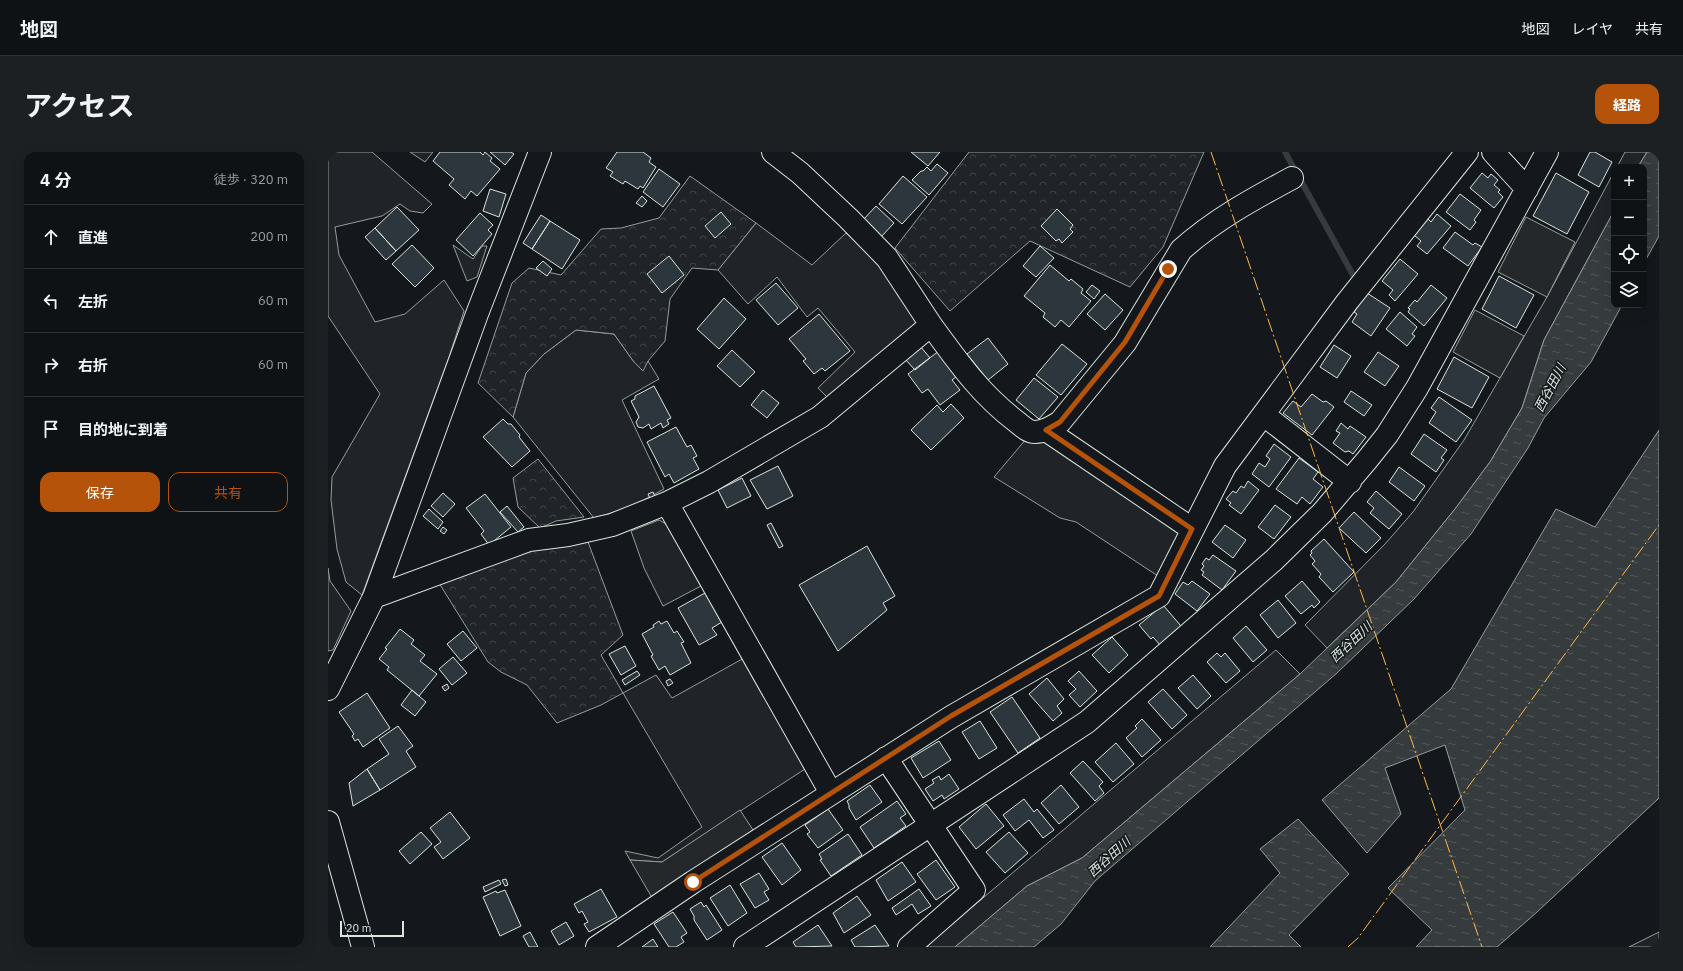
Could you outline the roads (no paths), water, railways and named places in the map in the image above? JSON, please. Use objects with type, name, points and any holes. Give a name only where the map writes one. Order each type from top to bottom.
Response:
[{"type":"street","points":[[328,689],[374,597],[477,314],[540,152]]},
{"type":"street","points":[[773,152],[800,173],[848,218],[887,258],[931,325],[972,380],[990,399],[1026,429],[1034,432],[1046,430],[1060,422],[1125,342],[1181,250],[1193,239],[1239,207],[1292,178]]},
{"type":"street","points":[[597,947],[693,882],[951,716],[1159,596],[1225,466],[1346,302],[1467,152]]},
{"type":"street","points":[[1493,152],[1527,189]]},
{"type":"street","points":[[745,947],[1087,722],[1274,560],[1322,513],[1350,482],[1386,435],[1417,388],[1547,152]]},
{"type":"street","points":[[374,597],[529,540],[568,535],[612,525],[667,503],[709,482],[768,447],[799,431],[820,417],[931,325]]},
{"type":"street","points":[[1264,415],[1350,482]]},
{"type":"street","points":[[1046,430],[1192,529]]},
{"type":"street","points":[[667,503],[831,793]]},
{"type":"street","points":[[886,758],[974,890],[908,947]]},
{"type":"street","points":[[328,822],[341,873],[363,947]]},
{"type":"water","points":[[1647,152],[1659,152],[1659,236],[1647,258],[1647,164],[1640,164]]},
{"type":"water","name":"西谷田川","points":[[1611,217],[1611,308],[1620,308],[1591,362],[1544,418],[1528,448],[1471,534],[1414,599],[1337,673],[1095,881],[1061,924],[1034,947],[955,947],[1027,886],[1082,858],[1300,674],[1396,582],[1455,509],[1490,462],[1522,408],[1544,340]]},
{"type":"water","points":[[1659,430],[1659,798],[1536,913],[1497,947],[1416,947],[1432,930],[1388,888],[1465,810],[1445,745],[1385,768],[1401,814],[1367,853],[1322,800],[1451,689],[1556,509],[1595,527]]},
{"type":"water","points":[[1298,819],[1349,874],[1289,935],[1301,947],[1210,947],[1280,873],[1260,849]]},
{"type":"waterway","points":[[1285,152],[1353,275]]}]
